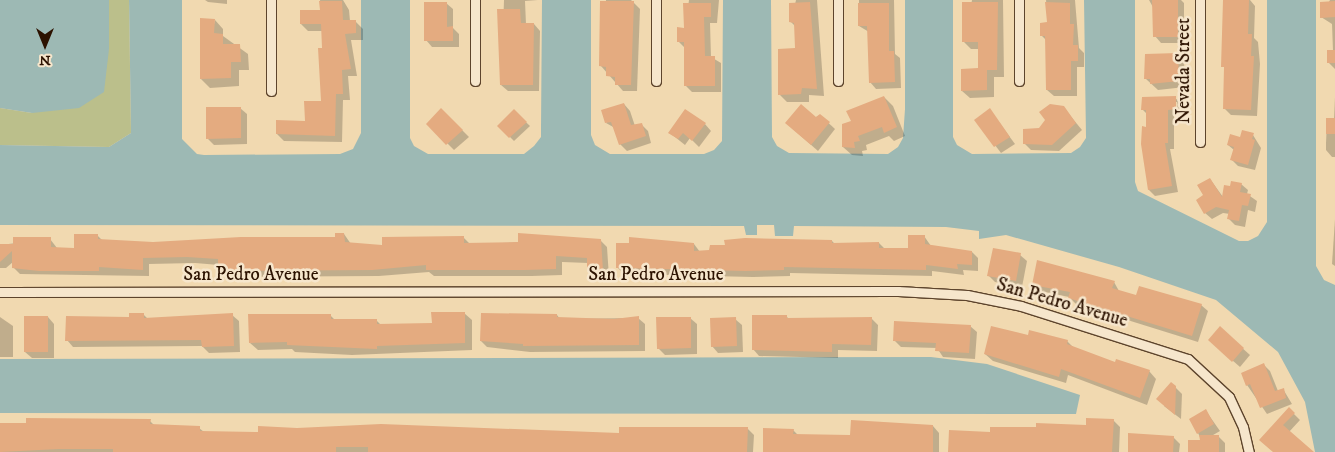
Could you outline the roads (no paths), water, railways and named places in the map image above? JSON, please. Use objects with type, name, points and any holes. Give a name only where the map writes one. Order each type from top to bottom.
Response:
[{"type":"street","points":[[271,0],[271,91]]},
{"type":"street","points":[[475,0],[475,81]]},
{"type":"street","points":[[656,0],[656,80]]},
{"type":"street","points":[[838,0],[838,80]]},
{"type":"street","points":[[1019,0],[1019,81]]},
{"type":"street","name":"Nevada Street","points":[[1200,0],[1200,142]]},
{"type":"street","name":"San Pedro Avenue","points":[[0,292],[898,291],[967,295],[1020,306],[1188,359],[1229,397],[1243,426],[1249,452]]},
{"type":"water","points":[[0,0],[109,0],[109,49],[104,92],[79,108],[32,113],[0,108]]},
{"type":"water","points":[[129,0],[182,0],[182,139],[197,154],[204,155],[340,154],[353,149],[361,133],[361,0],[410,0],[410,138],[414,146],[428,154],[524,154],[541,137],[542,0],[591,0],[591,135],[595,145],[610,154],[704,154],[714,150],[722,141],[723,0],[771,0],[772,137],[777,146],[789,153],[888,154],[898,147],[903,138],[905,109],[905,0],[953,0],[953,137],[957,145],[972,154],[1071,153],[1080,147],[1086,138],[1084,0],[1135,0],[1135,182],[1138,191],[1239,241],[1248,241],[1258,236],[1267,222],[1267,0],[1316,0],[1316,266],[1324,280],[1335,285],[1335,452],[1315,452],[1305,402],[1278,352],[1216,300],[1119,267],[1006,235],[979,239],[979,231],[946,227],[794,226],[793,236],[775,236],[774,225],[757,225],[757,235],[746,235],[744,226],[0,225],[0,145],[109,147],[131,133]]},
{"type":"water","points":[[931,357],[987,364],[1080,395],[1076,414],[0,413],[0,359]]}]
